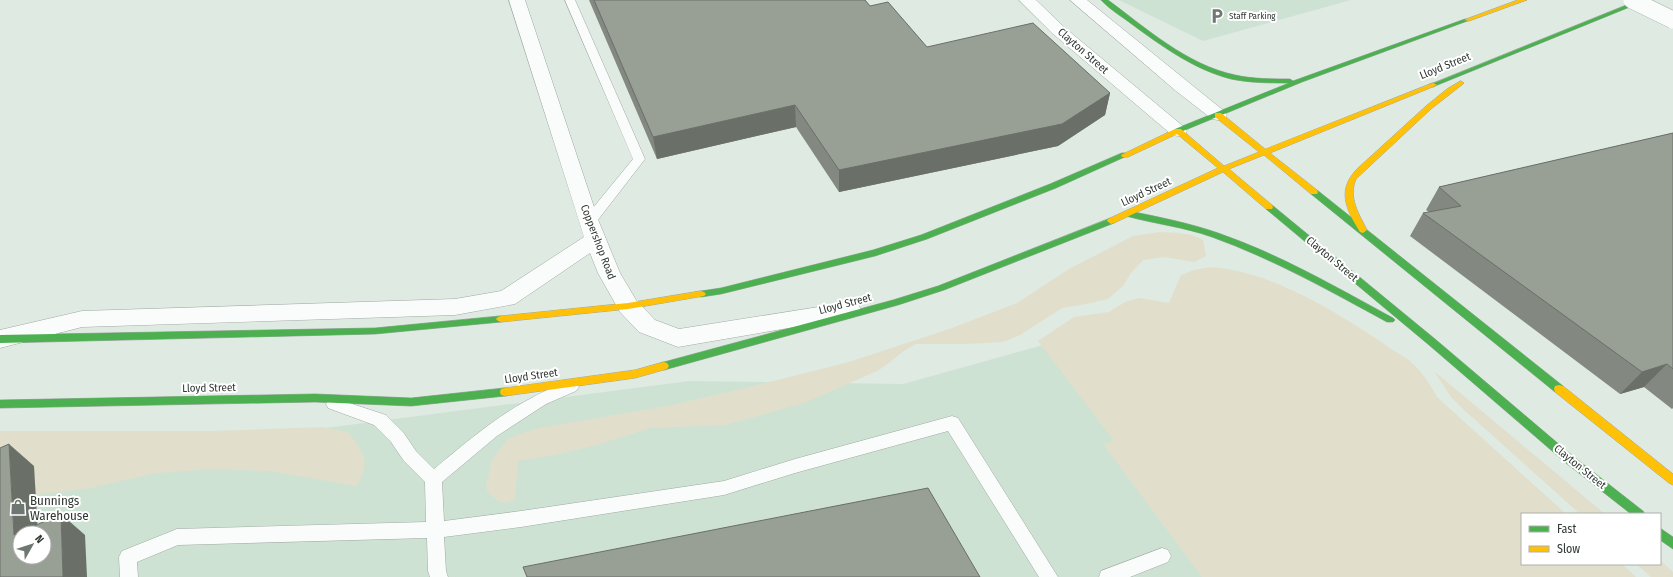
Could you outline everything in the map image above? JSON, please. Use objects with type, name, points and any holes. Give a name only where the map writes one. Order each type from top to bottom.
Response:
[{"type":"main road","points":[[1104,0],[1192,62],[1227,75],[1250,80],[1300,81]]},
{"type":"main road","points":[[0,339],[375,331],[628,306],[721,291],[875,253],[924,237],[1046,189],[1178,131],[1300,81],[1524,0]]},
{"type":"main road","name":"Lloyd Street","points":[[0,404],[315,398],[411,402],[465,397],[635,374],[895,303],[941,288],[1129,214],[1223,169],[1644,0]]},
{"type":"main road","points":[[1363,230],[1352,207],[1349,196],[1350,184],[1357,173],[1414,118],[1444,93],[1527,46]]},
{"type":"main road","points":[[1218,115],[1673,480]]},
{"type":"main road","name":"Clayton Street","points":[[1178,131],[1432,342],[1570,460],[1638,513]]},
{"type":"main road","points":[[1129,214],[1186,226],[1226,239],[1280,263],[1432,342]]},
{"type":"main road","points":[[1661,534],[1673,544]]},
{"type":"street","name":"Coppershop Road","points":[[517,0],[592,231],[609,273],[628,306],[647,326],[678,338],[895,303]]},
{"type":"street","name":"Clayton Street","points":[[1027,0],[1058,30],[1178,131]]},
{"type":"street","points":[[1078,0],[1174,81],[1218,115]]},
{"type":"street","points":[[1632,0],[1673,20]]},
{"type":"street","points":[[0,339],[82,320],[455,307],[507,298],[592,231]]},
{"type":"lane","points":[[570,0],[639,159],[592,231]]},
{"type":"lane","points":[[433,479],[491,430],[540,400],[589,380]]},
{"type":"lane","points":[[315,398],[380,420],[397,437],[410,456],[433,479],[437,571],[439,577]]},
{"type":"lane","points":[[129,577],[128,557],[177,537],[435,530],[521,519],[724,488],[795,466],[952,423],[1050,577]]},
{"type":"lane","points":[[1108,577],[1162,556]]},
{"type":"shaded area","name":"Staff Parking","points":[[1119,0],[1351,0],[1203,41]]},
{"type":"shaded area","points":[[1160,232],[1187,234],[1198,237],[1203,240],[1206,256],[1194,262],[1164,257],[1143,260],[1131,273],[1123,286],[1108,299],[1062,308],[1020,335],[1003,342],[916,344],[877,371],[804,403],[725,425],[650,428],[600,444],[555,455],[518,461],[515,500],[504,503],[497,500],[488,492],[486,487],[492,460],[507,440],[517,435],[539,428],[667,406],[849,362],[952,328],[1017,303],[1069,269],[1133,236]]},
{"type":"shaded area","points":[[1211,267],[1234,270],[1257,276],[1280,285],[1304,296],[1348,320],[1412,363],[1426,379],[1437,397],[1565,513],[1521,513],[1521,565],[1623,565],[1636,577],[1202,577],[1104,445],[1114,441],[1038,341],[1074,317],[1109,312],[1125,302],[1139,298],[1169,303],[1181,275],[1194,270]]},
{"type":"shaded area","points":[[1061,340],[1521,514],[1521,565],[1611,577],[0,577],[0,470],[689,381],[903,384]]},
{"type":"shaded area","points":[[1434,371],[1604,513],[1579,513],[1451,397]]},
{"type":"shaded area","points":[[322,427],[348,432],[362,452],[365,464],[364,470],[356,486],[270,471],[213,469],[156,473],[90,488],[0,499],[0,431],[213,431]]},
{"type":"shaded area","points":[[1661,561],[1673,572],[1673,577],[1651,577],[1637,565],[1661,565]]},
{"type":"building","points":[[594,0],[865,0],[870,6],[888,2],[927,47],[1033,23],[1110,93],[1062,124],[839,170],[795,105],[653,137]]},
{"type":"building","points":[[1673,133],[1673,369],[1667,364],[1642,372],[1423,213],[1461,206],[1439,187]]},
{"type":"building","points":[[9,444],[13,525],[12,525],[12,565],[52,565],[52,525],[36,525],[61,514],[63,577],[0,577],[0,448]]},
{"type":"building","points":[[928,488],[980,577],[527,577],[523,567]]},
{"type":"traffic: fast","points":[[1104,0],[1181,55],[1215,72],[1246,79],[1290,81]]},
{"type":"traffic: fast","points":[[1433,85],[1644,0]]},
{"type":"traffic: fast","points":[[1178,131],[1300,81],[1467,20]]},
{"type":"traffic: fast","points":[[701,294],[721,291],[875,253],[924,237],[1053,186],[1125,155]]},
{"type":"traffic: fast","points":[[1314,192],[1559,389]]},
{"type":"traffic: fast","points":[[1269,207],[1432,342],[1570,460],[1638,513]]},
{"type":"traffic: fast","points":[[1129,214],[1194,228],[1238,243],[1304,274],[1390,320]]},
{"type":"traffic: fast","points":[[664,366],[895,303],[941,288],[1111,221]]},
{"type":"traffic: fast","points":[[0,339],[375,331],[501,319]]},
{"type":"traffic: fast","points":[[0,404],[315,398],[411,402],[505,392]]},
{"type":"traffic: fast","points":[[1661,534],[1673,544]]},
{"type":"traffic: slow","points":[[1467,20],[1524,0]]},
{"type":"traffic: slow","points":[[1363,230],[1353,211],[1349,195],[1350,184],[1356,174],[1428,107],[1449,90],[1461,83]]},
{"type":"traffic: slow","points":[[1223,169],[1433,85]]},
{"type":"traffic: slow","points":[[1218,115],[1314,192]]},
{"type":"traffic: slow","points":[[1125,155],[1178,131],[1269,207]]},
{"type":"traffic: slow","points":[[1111,221],[1223,169]]},
{"type":"traffic: slow","points":[[501,319],[628,306],[701,294]]},
{"type":"traffic: slow","points":[[505,392],[635,374],[664,366]]},
{"type":"traffic: slow","points":[[1559,389],[1673,480]]},
{"type":"place","name":"Staff Parking","points":[[1217,16]]},
{"type":"place","name":"Bunnings Warehouse","points":[[18,507]]}]
